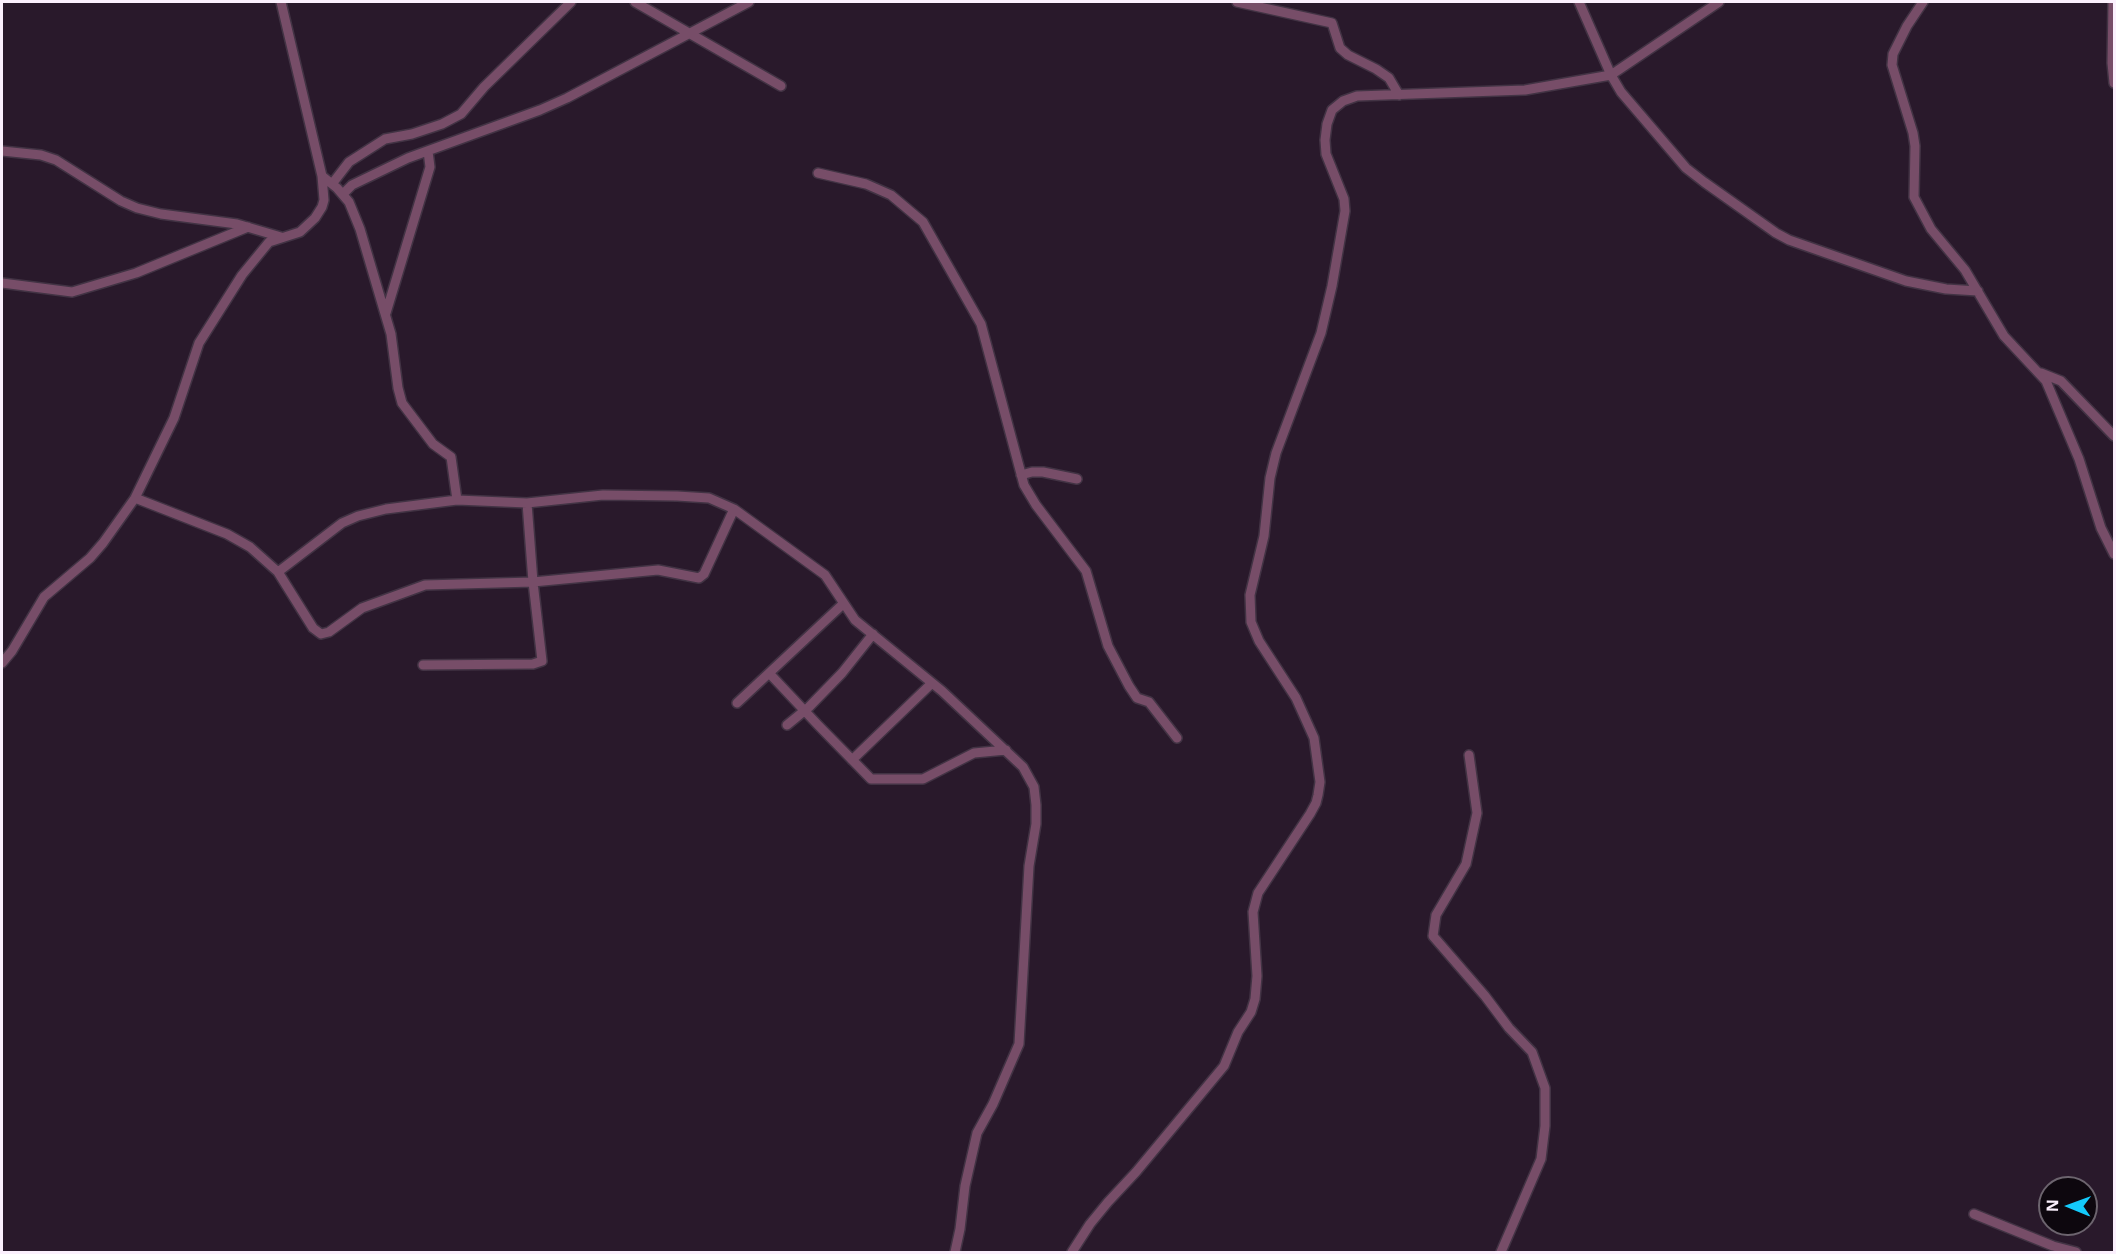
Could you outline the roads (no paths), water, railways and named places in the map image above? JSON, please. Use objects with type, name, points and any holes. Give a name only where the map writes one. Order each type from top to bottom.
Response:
[{"type":"street","points":[[2,663],[12,651],[44,597],[90,558],[135,498],[174,418],[195,353],[207,328],[242,275],[263,247],[269,242],[300,232],[322,207],[324,200],[322,176],[281,2]]},
{"type":"street","points":[[332,184],[349,162],[385,139],[412,134],[447,122],[461,114],[484,87],[571,2]]},
{"type":"street","points":[[635,2],[781,86]]},
{"type":"street","points":[[343,194],[352,185],[368,176],[549,106],[600,82],[749,2]]},
{"type":"street","points":[[1237,2],[1332,22],[1340,48],[1389,78],[1399,95]]},
{"type":"street","points":[[1580,2],[1611,75],[1621,92],[1686,168],[1776,233],[1816,251],[1906,281],[1946,289],[1978,291]]},
{"type":"street","points":[[1072,1252],[1090,1224],[1224,1066],[1238,1032],[1251,1012],[1255,999],[1257,976],[1253,912],[1258,893],[1316,803],[1320,782],[1314,738],[1296,698],[1259,641],[1251,622],[1250,595],[1264,536],[1270,478],[1276,453],[1321,333],[1342,230],[1344,199],[1326,154],[1327,124],[1332,110],[1343,101],[1357,96],[1525,90],[1611,75],[1719,2]]},
{"type":"street","points":[[1923,2],[1907,26],[1893,54],[1892,65],[1915,146],[1914,197],[1931,229],[1965,270],[2004,336],[2039,372],[2056,400],[2079,459],[2101,528],[2115,554]]},
{"type":"street","points":[[2113,2],[2112,80],[2115,83]]},
{"type":"street","points":[[2,151],[41,155],[56,160],[121,201],[137,208],[248,227],[283,238]]},
{"type":"street","points":[[386,315],[430,167],[428,151]]},
{"type":"street","points":[[819,173],[866,184],[891,195],[923,222],[981,324],[1024,485],[1036,505],[1086,571],[1107,646],[1120,670],[1137,698],[1149,702],[1177,738]]},
{"type":"street","points":[[322,176],[349,202],[360,229],[386,315],[402,403],[428,438],[451,458],[457,500]]},
{"type":"street","points":[[2,283],[72,292],[136,273],[248,227]]},
{"type":"street","points":[[2039,372],[2061,381],[2115,436]]},
{"type":"street","points":[[1021,475],[1042,472],[1077,479]]},
{"type":"street","points":[[278,572],[342,523],[358,516],[386,509],[457,500],[527,503],[603,495],[709,498],[734,509],[825,575],[855,620],[932,683],[1023,767],[1034,787],[1036,824],[1029,866],[1019,1044],[997,1095],[977,1133],[965,1186],[955,1252]]},
{"type":"street","points":[[135,498],[227,534],[250,548],[278,572],[313,628],[321,634],[329,632],[362,609],[425,585],[533,582],[658,570],[699,578],[704,574],[734,509]]},
{"type":"street","points":[[423,665],[542,662],[527,503]]},
{"type":"street","points":[[737,703],[843,604]]},
{"type":"street","points":[[787,725],[842,673],[873,634]]},
{"type":"street","points":[[769,673],[872,779],[922,778],[974,753],[1006,750]]},
{"type":"street","points":[[852,760],[932,683]]},
{"type":"street","points":[[1469,755],[1477,813],[1466,864],[1436,915],[1433,936],[1485,996],[1509,1028],[1532,1052],[1545,1088],[1545,1125],[1541,1159],[1501,1252]]},
{"type":"street","points":[[1974,1214],[2053,1246],[2076,1252]]}]
